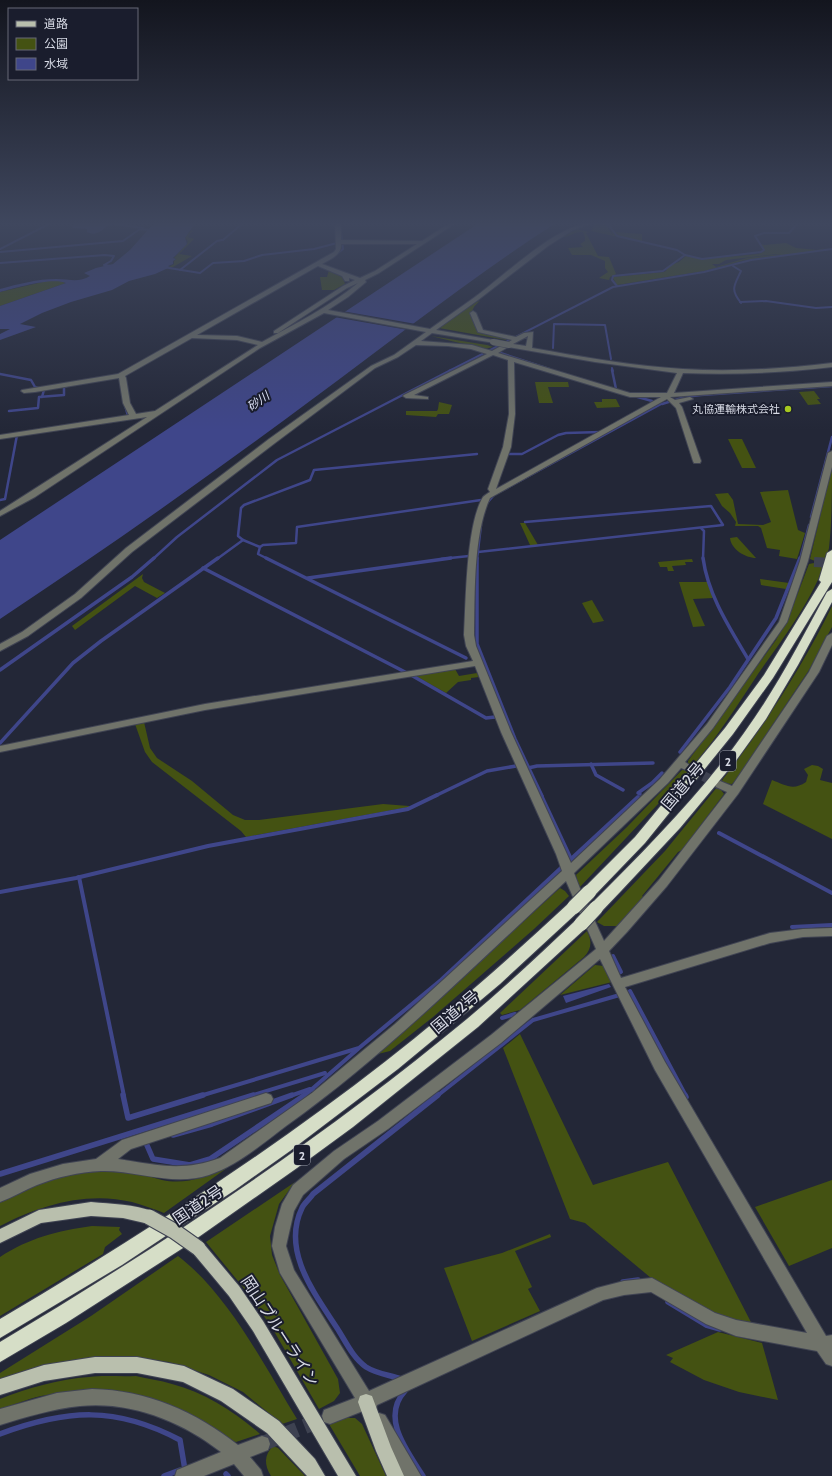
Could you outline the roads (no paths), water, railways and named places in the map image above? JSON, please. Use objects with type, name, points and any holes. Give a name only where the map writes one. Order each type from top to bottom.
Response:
[{"type":"highway","points":[[819,597],[832,553]]},
{"type":"highway","name":"国道2号","points":[[0,1329],[62,1292],[181,1216],[308,1128],[444,1023],[517,960],[574,907],[640,840],[729,731],[769,676],[819,597],[832,573]]},
{"type":"highway","name":"国道2号","points":[[0,1353],[76,1307],[196,1230],[283,1169],[376,1100],[458,1035],[581,924],[661,841],[706,790],[748,736],[785,679],[832,592]]},
{"type":"main road","name":"岡山ブルーライン","points":[[0,1236],[39,1217],[91,1209],[123,1211],[149,1217],[174,1231],[198,1248],[234,1291],[258,1326],[348,1476]]},
{"type":"main road","points":[[0,1387],[44,1373],[94,1365],[137,1365],[184,1374],[227,1395],[273,1427],[309,1465],[317,1476]]},
{"type":"main road","points":[[366,1402],[384,1451],[396,1476]]},
{"type":"street","points":[[24,391],[120,376],[194,336],[270,292]]},
{"type":"street","points":[[0,514],[161,412],[261,345],[305,312],[336,292]]},
{"type":"street","points":[[194,336],[239,337],[261,345],[323,311],[351,292]]},
{"type":"street","points":[[0,648],[25,634],[78,596],[129,550],[303,418],[373,367],[396,356],[485,292]]},
{"type":"street","points":[[323,311],[616,364],[682,371],[750,372],[832,365]]},
{"type":"street","points":[[473,312],[480,331],[515,338]]},
{"type":"street","points":[[426,398],[406,396],[515,338],[531,333],[529,349]]},
{"type":"street","points":[[415,343],[462,345],[491,352],[631,394],[656,403]]},
{"type":"street","points":[[494,492],[492,489],[507,447],[512,414],[512,359]]},
{"type":"street","points":[[671,399],[682,371]]},
{"type":"street","points":[[120,376],[123,378],[126,401],[131,415],[134,416]]},
{"type":"street","points":[[828,1347],[660,1066],[601,951],[575,891],[562,854],[506,732],[478,663],[469,636],[474,553],[479,513],[482,504],[487,497],[494,492],[656,403],[690,394],[832,384]]},
{"type":"street","points":[[631,394],[671,399],[832,389]]},
{"type":"street","points":[[671,399],[679,406],[697,461]]},
{"type":"street","points":[[0,437],[161,412]]},
{"type":"street","points":[[0,1195],[35,1179],[63,1170],[99,1165],[117,1165],[187,1173],[207,1169],[225,1162],[318,1097],[399,1028],[453,980],[664,781],[714,720],[750,671],[783,622],[809,562],[831,459]]},
{"type":"street","points":[[413,1476],[287,1273],[280,1246],[282,1227],[287,1209],[298,1190],[339,1155],[383,1125],[496,1039],[601,951],[623,929],[663,883],[734,791],[810,678],[832,636]]},
{"type":"street","points":[[0,749],[205,707],[478,663]]},
{"type":"street","points":[[679,763],[691,769]]},
{"type":"street","points":[[720,784],[734,791]]},
{"type":"street","points":[[621,990],[770,938],[803,933],[832,932]]},
{"type":"street","points":[[99,1165],[127,1144],[266,1099]]},
{"type":"street","points":[[330,1416],[366,1402],[602,1293],[645,1285],[652,1285],[711,1319],[736,1328],[828,1347]]},
{"type":"street","points":[[0,1417],[44,1404],[92,1397],[131,1401],[169,1412],[208,1432],[236,1454],[255,1476]]},
{"type":"street","points":[[183,1476],[262,1444]]},
{"type":"water","points":[[41,292],[106,292],[71,302],[42,313],[20,324],[36,327],[0,340],[0,334],[10,329],[0,329],[0,306]]},
{"type":"water","name":"砂川","points":[[375,292],[457,292],[198,483],[0,619],[0,540]]},
{"type":"water","points":[[609,984],[611,987],[566,1003],[563,996]]},
{"type":"waterway","points":[[449,371],[603,292]]},
{"type":"waterway","points":[[734,292],[740,302]]},
{"type":"waterway","points":[[740,302],[766,301],[816,308],[832,307]]},
{"type":"waterway","points":[[553,348],[554,324],[605,325],[611,359]]},
{"type":"waterway","points":[[495,351],[550,369]]},
{"type":"waterway","points":[[153,559],[177,537],[277,460],[451,370]]},
{"type":"waterway","points":[[612,370],[616,389]]},
{"type":"waterway","points":[[0,374],[31,380],[35,387],[44,390],[42,397]]},
{"type":"waterway","points":[[42,397],[64,395],[64,387],[67,386]]},
{"type":"waterway","points":[[662,404],[685,397],[701,395],[832,386]]},
{"type":"waterway","points":[[634,396],[652,401]]},
{"type":"waterway","points":[[9,411],[38,408],[39,397],[42,397]]},
{"type":"waterway","points":[[487,503],[494,495],[661,404]]},
{"type":"waterway","points":[[125,405],[128,416]]},
{"type":"waterway","points":[[509,454],[522,454],[558,435],[566,433],[601,432]]},
{"type":"waterway","points":[[0,500],[5,499],[17,435],[19,435]]},
{"type":"waterway","points":[[811,517],[832,437]]},
{"type":"waterway","points":[[243,540],[238,536],[241,508],[244,505],[310,480],[314,470],[477,454]]},
{"type":"waterway","points":[[260,547],[263,545],[296,543],[297,527],[481,500]]},
{"type":"waterway","points":[[478,552],[723,525],[711,506],[525,522]]},
{"type":"waterway","points":[[477,559],[481,525]]},
{"type":"waterway","points":[[800,559],[809,525]]},
{"type":"waterway","points":[[701,528],[704,531],[703,558]]},
{"type":"waterway","points":[[217,559],[243,540]]},
{"type":"waterway","points":[[243,540],[260,547]]},
{"type":"waterway","points":[[260,547],[258,554],[466,658]]},
{"type":"waterway","points":[[441,559],[469,556]]},
{"type":"waterway","points":[[0,670],[132,577],[154,558]]},
{"type":"waterway","points":[[204,568],[218,558]]},
{"type":"waterway","points":[[308,578],[451,558]]},
{"type":"waterway","points":[[703,558],[709,585],[714,598],[748,659]]},
{"type":"waterway","points":[[680,752],[730,687],[776,618],[800,558]]},
{"type":"waterway","points":[[477,559],[477,644],[515,739],[529,768]]},
{"type":"waterway","points":[[0,743],[73,663],[101,641],[204,568]]},
{"type":"waterway","points":[[204,568],[407,673]]},
{"type":"waterway","points":[[411,675],[486,718],[495,717]]},
{"type":"waterway","points":[[591,765],[653,763]]},
{"type":"waterway","points":[[529,768],[537,766],[591,765]]},
{"type":"waterway","points":[[591,765],[596,775],[623,790]]},
{"type":"waterway","points":[[435,796],[487,771],[516,766]]},
{"type":"waterway","points":[[529,768],[542,796]]},
{"type":"waterway","points":[[640,794],[638,793],[652,783],[662,773]]},
{"type":"waterway","points":[[79,877],[208,846],[408,809],[437,795]]},
{"type":"waterway","points":[[541,795],[571,859]]},
{"type":"waterway","points":[[570,860],[638,797]]},
{"type":"waterway","points":[[719,833],[832,893]]},
{"type":"waterway","points":[[200,1096],[359,1048],[441,980],[562,867]]},
{"type":"waterway","points":[[0,892],[79,877]]},
{"type":"waterway","points":[[79,877],[124,1096]]},
{"type":"waterway","points":[[792,927],[832,925]]},
{"type":"waterway","points":[[613,956],[621,972]]},
{"type":"waterway","points":[[630,991],[686,1096]]},
{"type":"waterway","points":[[437,1096],[533,1020],[630,992]]},
{"type":"waterway","points":[[502,1018],[515,1014]]},
{"type":"waterway","points":[[311,1089],[358,1049]]},
{"type":"waterway","points":[[250,1096],[325,1073]]},
{"type":"waterway","points":[[290,1096],[311,1089]]},
{"type":"waterway","points":[[304,1096],[311,1089]]},
{"type":"waterway","points":[[123,1095],[128,1118],[203,1095]]},
{"type":"waterway","points":[[0,1174],[253,1095]]},
{"type":"waterway","points":[[173,1135],[212,1124],[292,1095]]},
{"type":"waterway","points":[[146,1143],[153,1159],[190,1165],[210,1159],[305,1095]]},
{"type":"waterway","points":[[401,1379],[379,1373],[366,1367],[357,1359],[350,1349],[319,1301],[303,1271],[298,1256],[296,1240],[297,1224],[303,1206],[313,1194],[438,1095]]},
{"type":"waterway","points":[[623,1282],[638,1280]]},
{"type":"waterway","points":[[668,1302],[706,1325],[720,1329]]},
{"type":"waterway","points":[[405,1391],[398,1401],[395,1412],[396,1423],[404,1446],[423,1476]]},
{"type":"waterway","points":[[0,1434],[47,1420],[70,1416],[91,1415],[134,1421],[157,1429],[180,1440],[185,1470]]},
{"type":"waterway","points":[[164,1476],[180,1470]]},
{"type":"tunnel","points":[[814,562],[832,563]]},
{"type":"tunnel","points":[[691,769],[720,785]]},
{"type":"tunnel","points":[[262,1444],[330,1416]]},
{"type":"place","name":"丸協運輸株式会社","points":[[788,409]]}]
